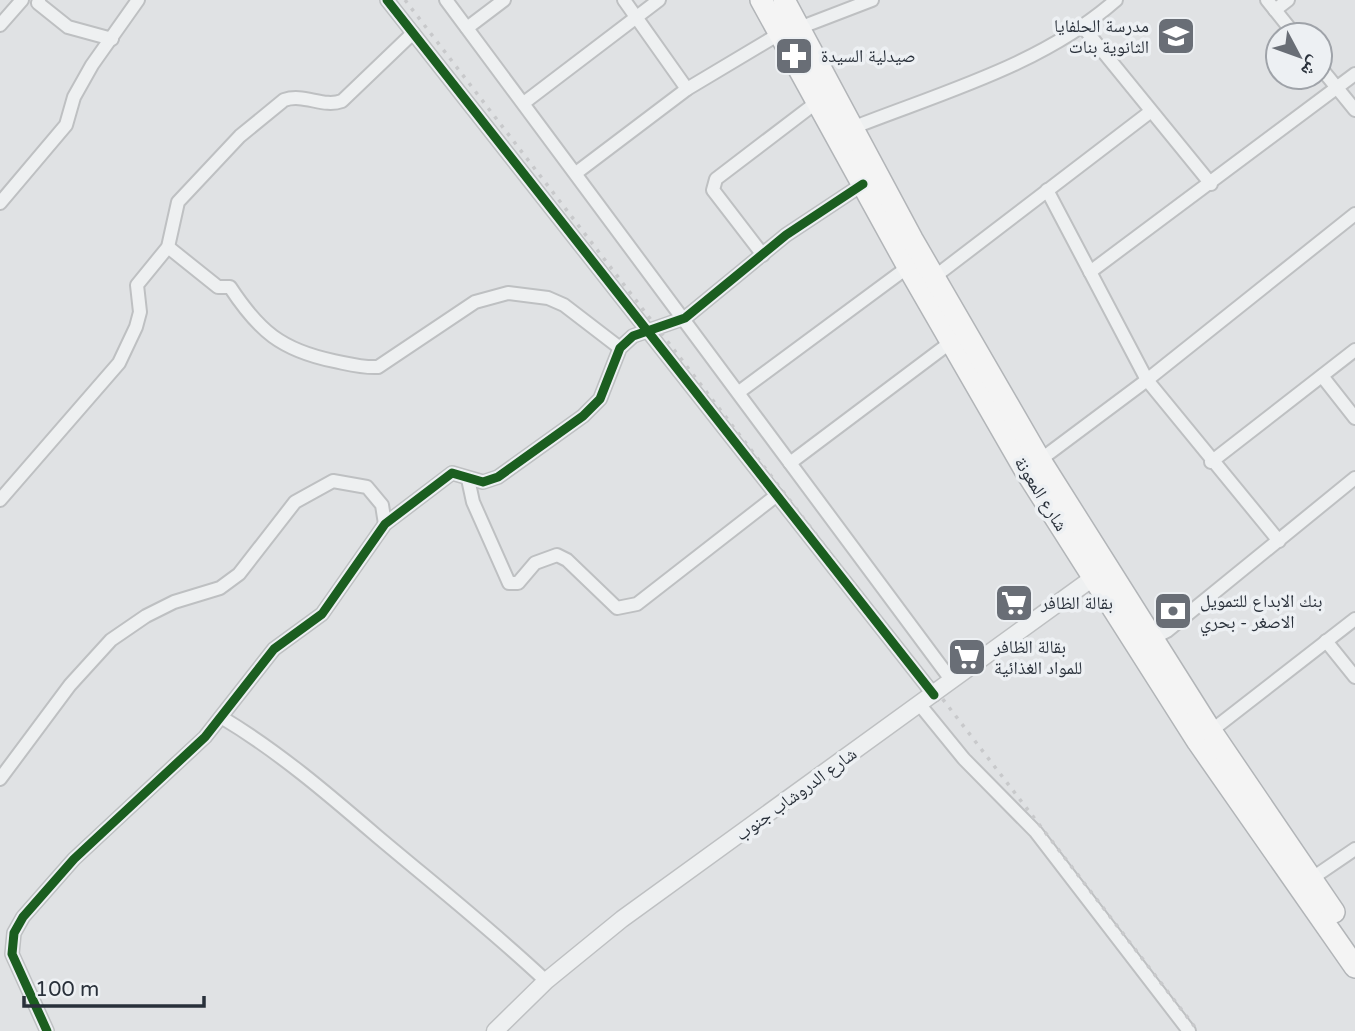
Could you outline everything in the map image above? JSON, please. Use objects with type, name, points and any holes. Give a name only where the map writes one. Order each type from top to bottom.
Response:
[{"type":"highway","name":"شارع المعونة","points":[[761,0],[789,31],[852,128],[933,278],[1040,460],[1100,573],[1212,763],[1355,967]]},
{"type":"highway","name":"شارع المعونة","points":[[784,0],[789,31],[817,102],[1025,470],[1152,639],[1211,732],[1355,942]]},
{"type":"street","points":[[0,25],[22,0]]},
{"type":"street","points":[[39,0],[38,3],[68,27],[112,39]]},
{"type":"street","points":[[0,203],[66,125],[74,97],[92,65],[138,0]]},
{"type":"street","points":[[387,0],[934,695]]},
{"type":"street","points":[[446,0],[525,102],[952,681]]},
{"type":"street","points":[[467,29],[503,0]]},
{"type":"street","points":[[624,0],[687,89]]},
{"type":"street","points":[[525,102],[659,0]]},
{"type":"street","points":[[576,173],[687,89],[789,31],[872,0]]},
{"type":"street","points":[[852,128],[1018,62],[1083,27],[1116,0]]},
{"type":"street","points":[[1284,21],[1271,5],[1288,0]]},
{"type":"street","points":[[1083,27],[1211,184]]},
{"type":"street","points":[[0,500],[119,363],[140,312],[137,285],[168,247],[178,202],[247,131],[293,97],[334,104],[342,101],[413,33]]},
{"type":"street","points":[[1090,272],[1355,74]]},
{"type":"street","points":[[1334,85],[1355,110]]},
{"type":"street","points":[[763,255],[713,190],[716,179],[817,102]]},
{"type":"street","points":[[933,278],[1150,112]]},
{"type":"street","points":[[47,1031],[12,954],[14,933],[43,892],[74,859],[197,744],[274,649],[323,614],[385,524],[444,477],[461,473],[468,479],[483,482],[498,477],[583,415],[600,399],[620,348],[633,336],[685,318],[786,235],[863,184]]},
{"type":"street","points":[[1047,190],[1147,380],[1211,462],[1279,541]]},
{"type":"street","points":[[1040,460],[1147,380],[1355,214]]},
{"type":"street","points":[[168,247],[218,287],[230,287],[253,321],[271,337],[295,351],[319,358],[378,367],[475,302],[508,293],[548,298],[564,305],[620,348]]},
{"type":"street","points":[[739,392],[908,267]]},
{"type":"street","points":[[790,463],[951,342]]},
{"type":"street","points":[[1211,462],[1355,350]]},
{"type":"street","points":[[1322,376],[1355,418]]},
{"type":"street","points":[[1152,639],[1167,631],[1355,478]]},
{"type":"street","points":[[468,479],[473,502],[509,583],[517,583],[536,563],[556,555],[567,560],[617,608],[637,604],[777,495]]},
{"type":"street","points":[[0,779],[70,685],[111,640],[146,616],[174,602],[220,588],[239,574],[295,502],[333,481],[367,487],[382,506],[385,524]]},
{"type":"street","name":"شارع الدروشاب جنوب","points":[[495,1031],[545,981],[622,919],[1100,573]]},
{"type":"street","points":[[1211,732],[1355,619]]},
{"type":"street","points":[[1326,641],[1355,677]]},
{"type":"street","points":[[920,705],[957,751],[1036,832],[1189,1031]]},
{"type":"street","points":[[220,717],[274,752],[338,802],[503,940],[545,981]]},
{"type":"street","points":[[1311,879],[1355,849]]},
{"type":"railway","points":[[405,0],[1198,1031]]},
{"type":"cycle path","points":[[387,0],[934,695]]},
{"type":"cycle path","points":[[47,1031],[12,954],[14,933],[23,917],[74,859],[205,737],[274,649],[322,614],[385,524],[452,473],[483,482],[498,477],[583,416],[600,399],[620,348],[633,336],[685,318],[786,235],[863,184]]},
{"type":"place","name":"مدرسة الحلفايا الثانوية بنات","points":[[1176,36]]},
{"type":"place","name":"صيدلية السيدة","points":[[794,56]]},
{"type":"place","name":"بقالة الظافر","points":[[1014,603]]},
{"type":"place","name":"بنك الابداع للتمويل الاصغر - بحري","points":[[1173,611]]},
{"type":"place","name":"بقالة الظافر للمواد الغذائية","points":[[967,657]]}]
